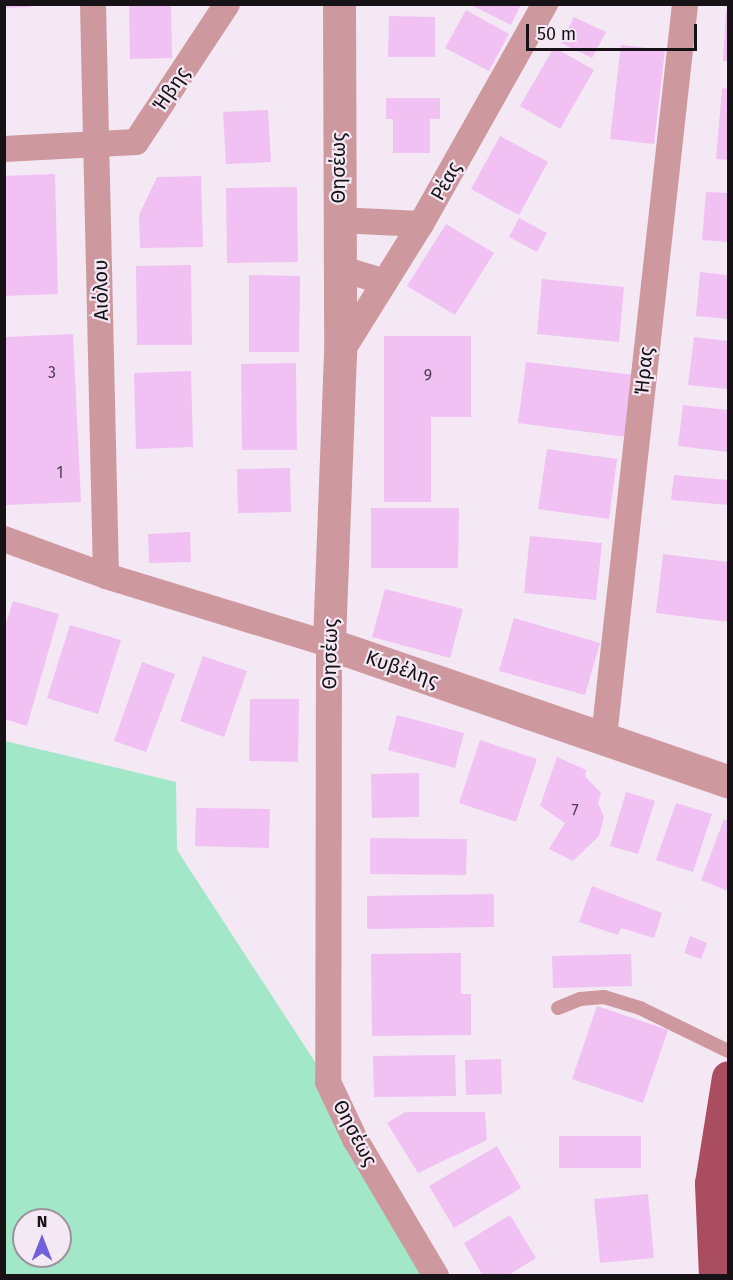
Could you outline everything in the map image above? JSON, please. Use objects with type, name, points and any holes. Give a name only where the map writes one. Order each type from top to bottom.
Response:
[{"type":"main road","points":[[715,1275],[711,1183],[729,1077]]},
{"type":"street","name":"Αιόλου","points":[[93,4],[98,144],[106,576]]},
{"type":"street","name":"Ήβης","points":[[98,144],[136,142],[227,4]]},
{"type":"street","name":"Θησέως","points":[[339,4],[340,354],[329,644],[328,1082],[356,1139],[436,1275]]},
{"type":"street","name":"Ρέας","points":[[340,354],[421,224],[545,4]]},
{"type":"street","name":"Ήρας","points":[[604,737],[685,4]]},
{"type":"street","points":[[4,149],[98,144]]},
{"type":"street","points":[[338,220],[421,224]]},
{"type":"street","points":[[339,268],[385,282]]},
{"type":"street","name":"Κυβέλης","points":[[4,539],[106,576],[329,644],[729,782]]},
{"type":"lane","points":[[558,1008],[580,999],[604,997],[640,1008],[729,1051]]},
{"type":"green space","points":[[5,741],[176,782],[177,850],[328,1082],[436,1275],[5,1276]]},
{"type":"building","points":[[4,4],[31,4],[31,7],[4,8]]},
{"type":"building","points":[[129,4],[171,4],[172,58],[130,59]]},
{"type":"building","points":[[469,4],[521,4],[511,25]]},
{"type":"building","points":[[466,10],[509,34],[489,71],[445,48]]},
{"type":"building","points":[[726,11],[728,11],[728,61],[723,61]]},
{"type":"building","points":[[389,16],[435,17],[435,57],[388,57]]},
{"type":"building","points":[[574,17],[606,32],[592,58],[561,43]]},
{"type":"building","points":[[621,45],[665,50],[654,144],[610,139]]},
{"type":"building","points":[[554,47],[594,70],[560,129],[520,106]]},
{"type":"building","points":[[722,88],[728,89],[728,160],[716,159]]},
{"type":"building","points":[[386,98],[440,98],[440,119],[430,119],[430,153],[393,153],[393,119],[386,119]]},
{"type":"building","points":[[268,110],[271,162],[226,164],[223,112]]},
{"type":"building","points":[[500,136],[548,162],[519,215],[471,189]]},
{"type":"building","points":[[55,174],[58,294],[4,296],[4,176]]},
{"type":"building","points":[[201,176],[203,247],[140,248],[139,215],[157,177]]},
{"type":"building","points":[[297,187],[298,262],[227,263],[226,188]]},
{"type":"building","points":[[706,192],[728,193],[728,242],[702,240]]},
{"type":"building","points":[[519,218],[547,233],[537,252],[509,237]]},
{"type":"building","points":[[446,224],[494,253],[455,315],[407,286]]},
{"type":"building","points":[[191,265],[192,345],[137,345],[136,266]]},
{"type":"building","points":[[700,272],[728,275],[728,319],[696,316]]},
{"type":"building","points":[[249,275],[300,276],[299,352],[249,352]]},
{"type":"building","points":[[542,279],[624,287],[619,342],[537,334]]},
{"type":"building","points":[[73,334],[81,502],[5,505],[5,337]]},
{"type":"building","points":[[384,336],[471,336],[471,417],[431,417],[431,502],[384,502]]},
{"type":"building","points":[[694,337],[728,341],[728,389],[688,385]]},
{"type":"building","points":[[526,362],[634,375],[626,437],[518,423]]},
{"type":"building","points":[[296,363],[297,450],[242,450],[241,364]]},
{"type":"building","points":[[191,371],[193,447],[136,449],[134,373]]},
{"type":"building","points":[[683,405],[728,410],[728,452],[678,446]]},
{"type":"building","points":[[547,449],[617,459],[609,519],[538,509]]},
{"type":"building","points":[[290,468],[291,512],[238,513],[237,469]]},
{"type":"building","points":[[674,475],[728,480],[728,505],[671,500]]},
{"type":"building","points":[[371,508],[459,508],[458,568],[371,568]]},
{"type":"building","points":[[190,532],[191,562],[149,563],[148,534]]},
{"type":"building","points":[[530,536],[602,543],[596,600],[524,593]]},
{"type":"building","points":[[663,554],[728,562],[728,622],[656,613]]},
{"type":"building","points":[[385,589],[463,609],[450,658],[372,637]]},
{"type":"building","points":[[13,601],[59,614],[27,726],[4,719],[4,629]]},
{"type":"building","points":[[514,618],[600,643],[585,695],[499,671]]},
{"type":"building","points":[[70,625],[121,640],[98,714],[47,698]]},
{"type":"building","points":[[203,656],[247,671],[224,737],[180,721]]},
{"type":"building","points":[[142,662],[175,674],[146,752],[114,741]]},
{"type":"building","points":[[250,699],[299,699],[298,762],[249,761]]},
{"type":"building","points":[[397,715],[464,733],[455,768],[388,750]]},
{"type":"building","points":[[480,740],[537,759],[516,822],[459,803]]},
{"type":"building","points":[[557,757],[586,770],[585,776],[601,793],[598,803],[604,817],[599,836],[573,861],[549,849],[565,823],[540,806]]},
{"type":"building","points":[[419,773],[419,817],[372,818],[371,774]]},
{"type":"building","points":[[626,792],[655,801],[638,854],[610,846]]},
{"type":"building","points":[[676,803],[712,814],[693,872],[656,860]]},
{"type":"building","points":[[196,808],[270,809],[269,848],[195,846]]},
{"type":"building","points":[[724,819],[728,821],[728,891],[701,880]]},
{"type":"building","points":[[370,838],[467,839],[466,875],[370,874]]},
{"type":"building","points":[[592,886],[662,913],[654,938],[621,928],[618,935],[579,922]]},
{"type":"building","points":[[494,894],[494,927],[367,929],[367,896]]},
{"type":"building","points":[[690,936],[707,943],[701,959],[684,953]]},
{"type":"building","points":[[461,953],[461,994],[471,994],[471,1035],[372,1036],[371,954]]},
{"type":"building","points":[[631,954],[632,986],[553,988],[552,956]]},
{"type":"building","points":[[597,1006],[668,1030],[643,1103],[572,1079]]},
{"type":"building","points":[[455,1055],[456,1096],[374,1097],[373,1056]]},
{"type":"building","points":[[501,1059],[502,1094],[466,1095],[465,1060]]},
{"type":"building","points":[[405,1112],[485,1112],[487,1140],[418,1173],[387,1123]]},
{"type":"building","points":[[559,1136],[641,1136],[641,1168],[559,1168]]},
{"type":"building","points":[[497,1146],[521,1188],[454,1228],[429,1186]]},
{"type":"building","points":[[648,1194],[654,1258],[600,1263],[594,1199]]},
{"type":"building","points":[[510,1215],[536,1258],[507,1276],[483,1276],[464,1243]]}]
